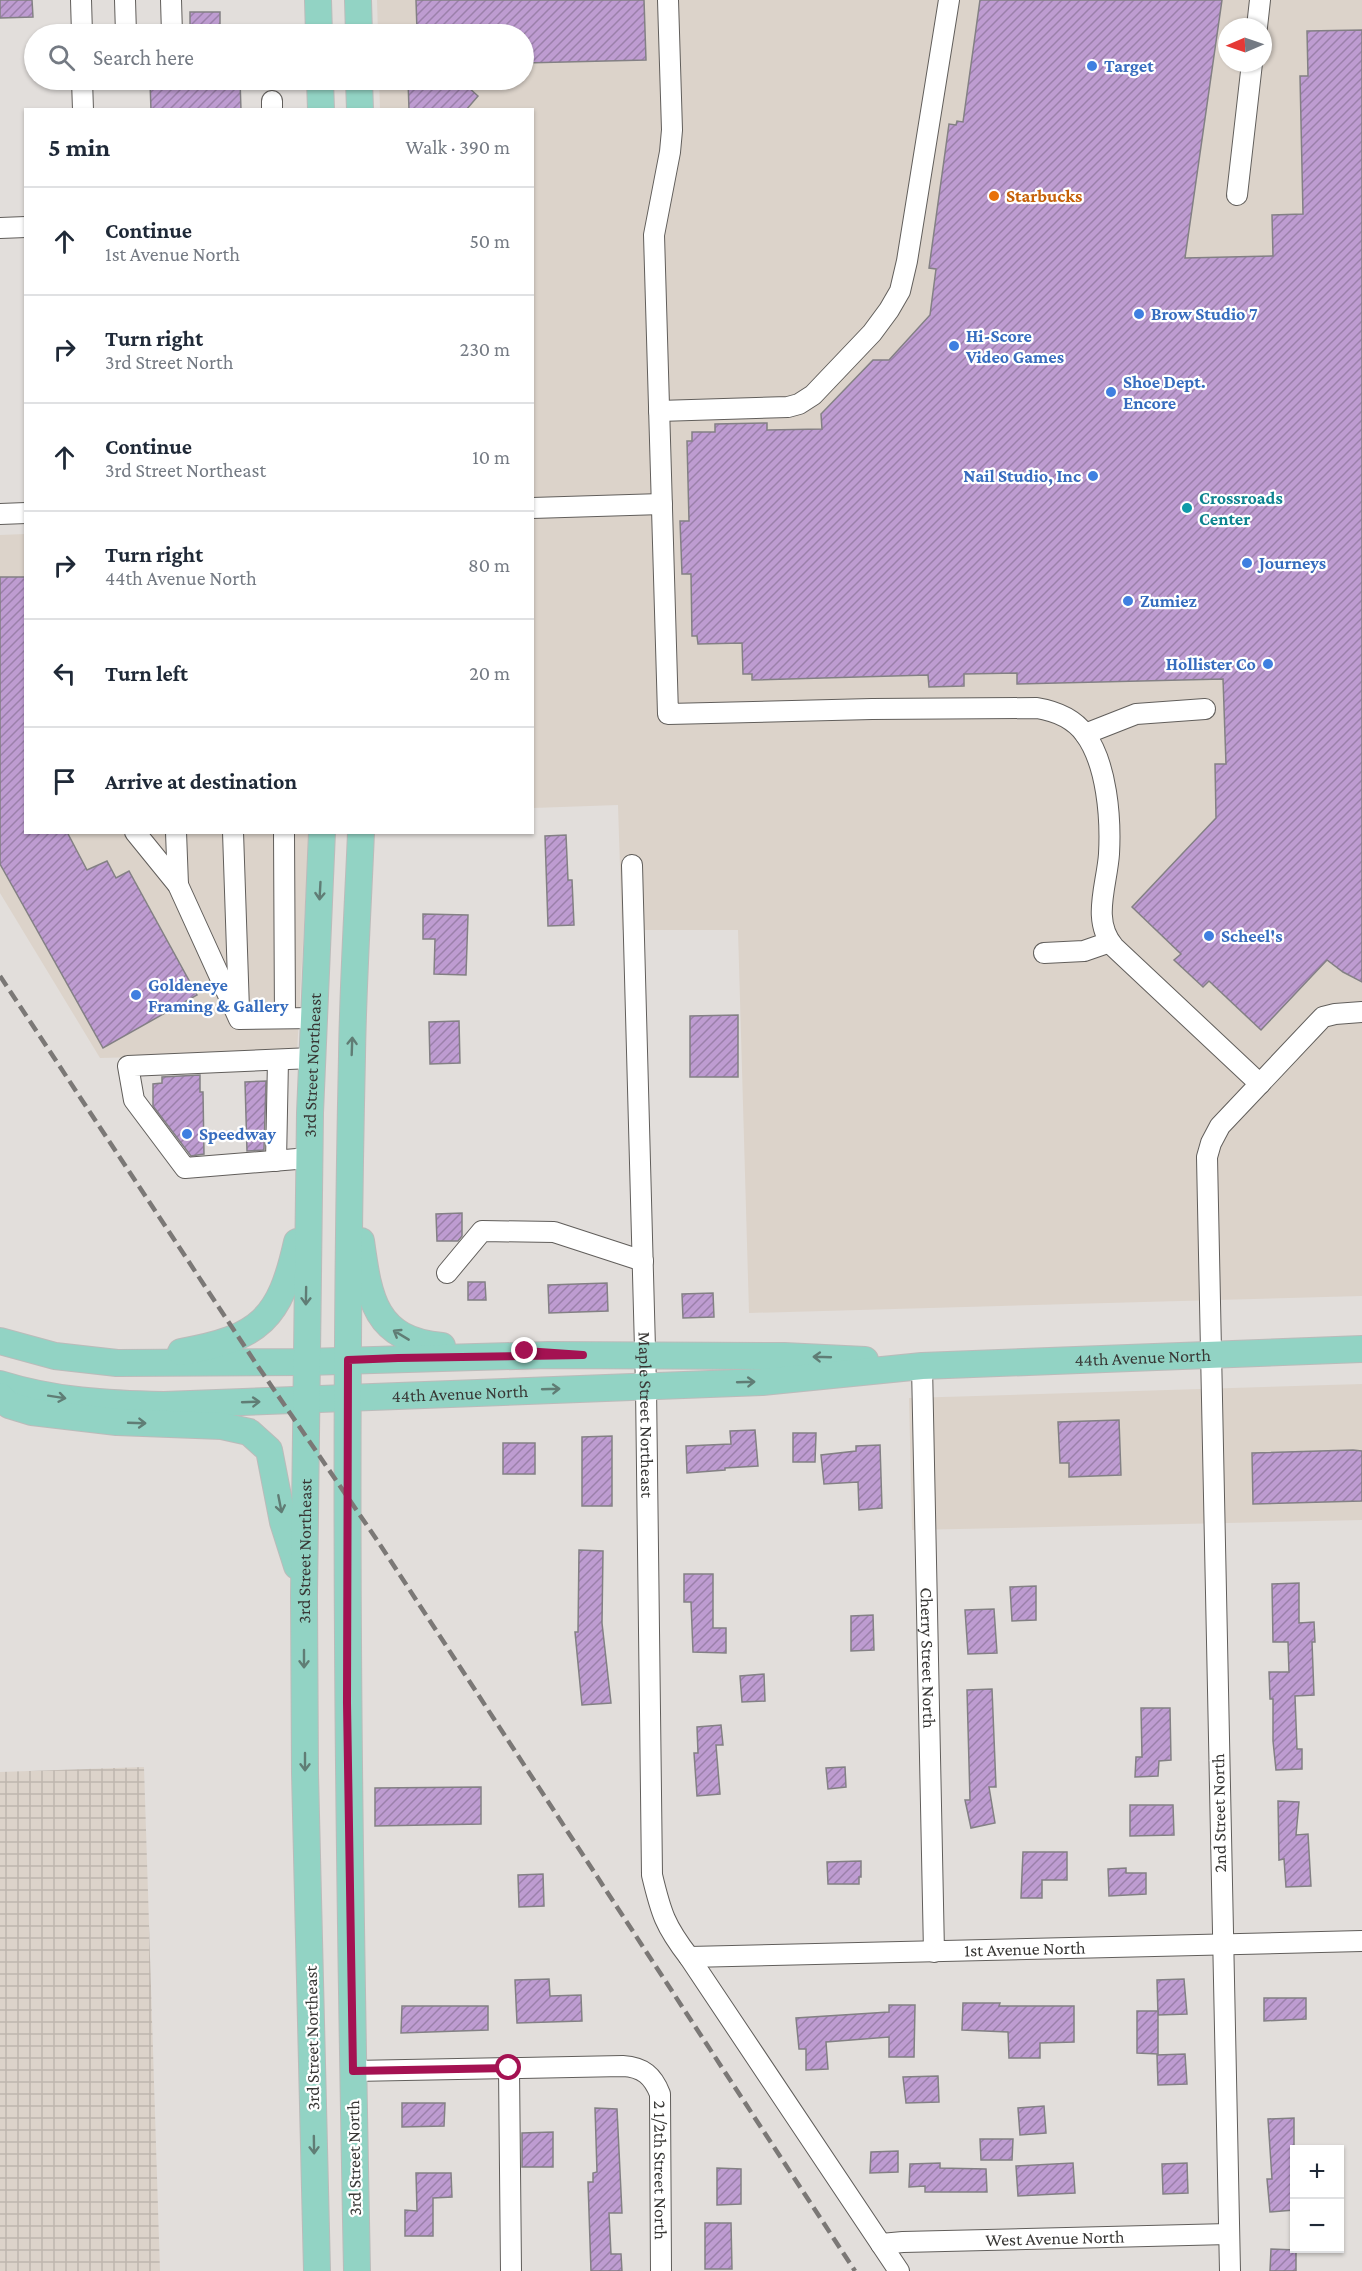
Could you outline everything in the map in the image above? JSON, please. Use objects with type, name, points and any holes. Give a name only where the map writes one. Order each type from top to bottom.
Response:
[{"type":"main road","points":[[318,0],[319,24]]},
{"type":"main road","points":[[358,0],[358,24]]},
{"type":"main road","points":[[320,90],[321,108]]},
{"type":"main road","points":[[359,90],[360,108]]},
{"type":"main road","name":"3rd Street Northeast","points":[[317,2271],[305,1773],[304,1589],[309,1158],[322,834]]},
{"type":"main road","points":[[347,1398],[351,1081],[360,834]]},
{"type":"main road","points":[[351,1081],[361,1238],[369,1286],[384,1320],[405,1338],[423,1344],[583,1355]]},
{"type":"main road","points":[[83,1360],[158,1356],[214,1345],[250,1330],[267,1316],[282,1294],[291,1268],[302,1215],[309,1158]]},
{"type":"main road","name":"44th Avenue North","points":[[0,1341],[27,1350],[83,1360],[164,1364],[645,1355],[813,1357],[922,1366]]},
{"type":"main road","name":"44th Avenue North","points":[[0,1384],[48,1396],[115,1404],[164,1405],[762,1382],[922,1366],[1362,1349]]},
{"type":"main road","points":[[0,1396],[9,1405],[32,1412],[117,1422],[222,1426],[249,1432],[269,1450],[283,1522],[304,1589]]},
{"type":"main road","name":"3rd Street North","points":[[347,1398],[347,1703],[357,2271]]},
{"type":"street","points":[[81,0],[82,24]]},
{"type":"street","points":[[125,0],[126,24]]},
{"type":"street","points":[[171,0],[172,24]]},
{"type":"street","points":[[668,0],[670,152],[654,235],[668,714],[882,708],[1037,708],[1064,717],[1085,734],[1099,764],[1108,806],[1109,853],[1101,911],[1103,928],[1110,942],[1260,1084]]},
{"type":"street","points":[[659,411],[788,407],[799,404],[813,395],[872,333],[890,310],[900,291],[907,261],[949,0]]},
{"type":"street","points":[[1258,18],[1260,0]]},
{"type":"street","points":[[1237,195],[1251,72]]},
{"type":"street","points":[[82,90],[83,108]]},
{"type":"street","points":[[0,228],[24,227]]},
{"type":"street","points":[[534,508],[662,504]]},
{"type":"street","points":[[0,514],[24,513]]},
{"type":"street","points":[[1085,734],[1136,714],[1205,709]]},
{"type":"street","points":[[137,834],[178,885],[239,1019]]},
{"type":"street","points":[[176,834],[178,885]]},
{"type":"street","points":[[233,834],[239,1019]]},
{"type":"street","points":[[284,834],[285,1018]]},
{"type":"street","name":"Maple Street Northeast","points":[[632,865],[646,1386],[652,1875],[660,1910],[669,1932],[899,2271]]},
{"type":"street","points":[[1044,953],[1084,951],[1110,942]]},
{"type":"street","name":"2nd Street North","points":[[1230,2271],[1207,1157],[1220,1126],[1323,1017],[1362,1012]]},
{"type":"street","points":[[239,1019],[315,1018]]},
{"type":"street","points":[[309,1158],[185,1168],[134,1100],[128,1066],[312,1058]]},
{"type":"street","points":[[276,1161],[278,1060]]},
{"type":"street","points":[[447,1273],[482,1231],[554,1232],[643,1261]]},
{"type":"street","name":"Cherry Street North","points":[[922,1366],[934,1952]]},
{"type":"street","name":"1st Avenue North","points":[[688,1957],[1362,1941]]},
{"type":"street","name":"2 1/2th Street North","points":[[509,2068],[629,2066],[649,2074],[655,2081],[660,2094],[661,2271]]},
{"type":"street","points":[[353,2071],[509,2068],[511,2271]]},
{"type":"street","name":"West Avenue North","points":[[881,2244],[1229,2234]]},
{"type":"shaded area","name":"Crossroads Center","points":[[377,0],[1362,0],[1362,1296],[749,1313],[738,930],[622,930],[618,805],[534,808],[534,108],[380,108],[379,90],[534,90],[534,24],[378,24]]},
{"type":"shaded area","points":[[24,534],[24,834],[309,834],[297,1053],[100,1058],[0,893],[0,535]]},
{"type":"shaded area","points":[[1362,1384],[1362,1520],[912,1530],[909,1398]]},
{"type":"shaded area","points":[[144,1767],[160,2271],[0,2271],[0,1772]]},
{"type":"building","points":[[0,0],[32,0],[33,17],[0,18]]},
{"type":"building","points":[[416,0],[644,0],[646,60],[534,63],[534,24],[417,24]]},
{"type":"building","points":[[980,0],[1222,0],[1185,258],[1273,256],[1272,215],[1303,214],[1300,76],[1308,76],[1307,31],[1362,30],[1362,982],[1327,960],[1261,1030],[1209,981],[1203,987],[1174,960],[1181,954],[1132,907],[1216,818],[1215,764],[1226,764],[1223,679],[1017,684],[1017,673],[964,674],[964,686],[929,687],[928,675],[752,680],[752,674],[743,674],[742,643],[698,644],[697,636],[692,636],[691,574],[682,574],[680,521],[689,521],[687,441],[692,441],[692,432],[715,432],[715,424],[767,423],[767,430],[822,429],[821,414],[873,360],[889,360],[930,315],[936,269],[929,268],[949,124],[956,125],[957,121],[963,122]]},
{"type":"building","points":[[190,12],[220,12],[220,24],[190,24]]},
{"type":"building","points":[[150,90],[240,90],[241,108],[151,108]]},
{"type":"building","points":[[408,90],[471,90],[478,96],[468,108],[409,108]]},
{"type":"building","points":[[0,577],[24,577],[24,834],[68,834],[87,870],[107,861],[116,878],[129,871],[197,995],[103,1048],[0,864]]},
{"type":"building","points":[[566,835],[568,880],[572,880],[574,925],[548,926],[545,836]]},
{"type":"building","points":[[423,914],[468,915],[466,975],[434,974],[435,939],[423,939]]},
{"type":"building","points":[[738,1015],[738,1077],[690,1077],[690,1016]]},
{"type":"building","points":[[459,1021],[460,1063],[430,1064],[429,1022]]},
{"type":"building","name":"Speedway","points":[[200,1075],[200,1092],[203,1092],[204,1154],[191,1156],[153,1106],[153,1084],[162,1083],[162,1077]]},
{"type":"building","points":[[266,1081],[264,1150],[247,1151],[245,1082]]},
{"type":"building","points":[[462,1213],[462,1236],[458,1241],[437,1241],[436,1214]]},
{"type":"building","points":[[468,1282],[485,1282],[486,1300],[468,1300]]},
{"type":"building","points":[[607,1283],[608,1311],[549,1313],[548,1285]]},
{"type":"building","points":[[713,1293],[714,1317],[683,1318],[682,1294]]},
{"type":"building","points":[[1119,1420],[1121,1475],[1069,1477],[1069,1463],[1060,1463],[1058,1422]]},
{"type":"building","points":[[755,1430],[758,1466],[687,1473],[686,1446],[731,1444],[730,1431]]},
{"type":"building","points":[[793,1433],[816,1433],[815,1462],[793,1462]]},
{"type":"building","points":[[612,1436],[612,1506],[582,1506],[582,1437]]},
{"type":"building","points":[[503,1443],[535,1443],[535,1474],[503,1474]]},
{"type":"building","points":[[880,1445],[882,1508],[859,1510],[858,1482],[824,1484],[821,1455],[856,1451],[856,1446]]},
{"type":"building","points":[[1362,1451],[1362,1501],[1253,1504],[1252,1453]]},
{"type":"building","points":[[579,1550],[603,1551],[602,1623],[611,1703],[582,1705],[575,1632],[578,1632]]},
{"type":"building","points":[[684,1574],[713,1574],[713,1628],[726,1628],[726,1653],[693,1652],[691,1602],[684,1602]]},
{"type":"building","points":[[1299,1583],[1299,1623],[1314,1622],[1315,1642],[1312,1642],[1314,1695],[1295,1696],[1297,1749],[1302,1749],[1302,1769],[1276,1770],[1273,1699],[1270,1699],[1269,1672],[1289,1672],[1288,1642],[1273,1642],[1272,1584]]},
{"type":"building","points":[[1036,1586],[1036,1620],[1012,1621],[1010,1587]]},
{"type":"building","points":[[994,1609],[997,1653],[968,1654],[965,1610]]},
{"type":"building","points":[[873,1615],[874,1650],[851,1651],[851,1616]]},
{"type":"building","points":[[764,1674],[765,1701],[742,1702],[740,1676]]},
{"type":"building","points":[[992,1689],[996,1787],[989,1787],[995,1823],[971,1828],[965,1800],[970,1800],[967,1690]]},
{"type":"building","points":[[1141,1708],[1170,1708],[1171,1760],[1159,1761],[1158,1776],[1135,1777],[1136,1757],[1142,1757]]},
{"type":"building","points":[[721,1725],[723,1745],[716,1745],[720,1794],[697,1796],[694,1753],[698,1753],[697,1727]]},
{"type":"building","points":[[845,1767],[846,1787],[828,1789],[826,1768]]},
{"type":"building","points":[[481,1787],[481,1824],[375,1826],[375,1788]]},
{"type":"building","points":[[1278,1801],[1299,1802],[1296,1835],[1308,1834],[1311,1886],[1286,1887],[1284,1859],[1279,1860]]},
{"type":"building","points":[[1130,1805],[1173,1805],[1174,1835],[1130,1836]]},
{"type":"building","points":[[1023,1852],[1067,1852],[1067,1880],[1042,1880],[1042,1898],[1021,1898]]},
{"type":"building","points":[[861,1861],[859,1884],[828,1884],[827,1862]]},
{"type":"building","points":[[1126,1868],[1126,1873],[1146,1873],[1146,1894],[1109,1896],[1108,1869]]},
{"type":"building","points":[[543,1874],[544,1906],[519,1907],[518,1875]]},
{"type":"building","points":[[549,1979],[550,1996],[581,1995],[582,2021],[517,2023],[515,1980]]},
{"type":"building","points":[[1184,1979],[1187,2014],[1158,2015],[1157,1980]]},
{"type":"building","points":[[1264,1998],[1306,1998],[1306,2019],[1264,2021]]},
{"type":"building","points":[[963,2003],[1000,2003],[999,2006],[1074,2006],[1074,2042],[1040,2043],[1040,2058],[1009,2058],[1008,2032],[962,2030]]},
{"type":"building","points":[[889,2005],[915,2005],[914,2057],[889,2057],[889,2037],[826,2042],[828,2069],[806,2070],[806,2049],[799,2049],[796,2018],[889,2012]]},
{"type":"building","points":[[402,2006],[488,2006],[488,2030],[401,2033]]},
{"type":"building","points":[[1137,2011],[1158,2011],[1158,2054],[1137,2053]]},
{"type":"building","points":[[1185,2054],[1187,2084],[1158,2085],[1157,2055]]},
{"type":"building","points":[[938,2076],[939,2102],[906,2103],[903,2077]]},
{"type":"building","points":[[402,2103],[445,2103],[444,2126],[402,2127]]},
{"type":"building","points":[[1044,2106],[1046,2133],[1020,2135],[1018,2108]]},
{"type":"building","points":[[595,2108],[617,2109],[622,2213],[609,2213],[611,2254],[621,2254],[622,2271],[591,2271],[588,2182],[593,2182],[593,2173],[597,2172]]},
{"type":"building","points":[[1294,2118],[1294,2145],[1290,2145],[1290,2210],[1270,2212],[1267,2179],[1272,2179],[1268,2119]]},
{"type":"building","points":[[553,2132],[553,2167],[522,2167],[522,2133]]},
{"type":"building","points":[[980,2139],[1013,2139],[1012,2160],[981,2160]]},
{"type":"building","points":[[898,2151],[898,2172],[870,2173],[871,2152]]},
{"type":"building","points":[[940,2163],[940,2168],[986,2169],[987,2192],[925,2192],[925,2186],[909,2187],[910,2164]]},
{"type":"building","points":[[1073,2163],[1075,2193],[1018,2196],[1016,2166]]},
{"type":"building","points":[[1187,2163],[1188,2193],[1163,2194],[1162,2164]]},
{"type":"building","points":[[717,2168],[741,2169],[741,2204],[717,2205]]},
{"type":"building","points":[[416,2173],[451,2173],[452,2197],[433,2198],[433,2236],[405,2236],[405,2210],[417,2211]]},
{"type":"building","points":[[705,2223],[731,2223],[732,2269],[705,2269]]},
{"type":"building","points":[[1271,2249],[1290,2250],[1290,2253],[1296,2253],[1296,2271],[1270,2271]]},
{"type":"railway","points":[[0,976],[255,1362],[377,1540],[855,2271]]},
{"type":"place","name":"Target","points":[[1092,66]]},
{"type":"place","name":"Starbucks","points":[[994,196]]},
{"type":"place","name":"Brow Studio 7","points":[[1139,314]]},
{"type":"place","name":"Hi-Score Video Games","points":[[954,346]]},
{"type":"place","name":"Shoe Dept. Encore","points":[[1111,392]]},
{"type":"place","name":"Nail Studio, Inc","points":[[1093,476]]},
{"type":"place","name":"Crossroads Center","points":[[1187,508]]},
{"type":"place","name":"Journeys","points":[[1247,563]]},
{"type":"place","name":"Zumiez","points":[[1128,601]]},
{"type":"place","name":"Hollister Co","points":[[1268,664]]},
{"type":"place","name":"Scheel's","points":[[1209,936]]},
{"type":"place","name":"Goldeneye Framing & Gallery","points":[[136,995]]},
{"type":"place","name":"Speedway","points":[[187,1134]]},
{"type":"route","points":[[509,2068],[353,2071],[347,1703],[346,1447],[348,1360],[583,1355],[525,1351]]}]
